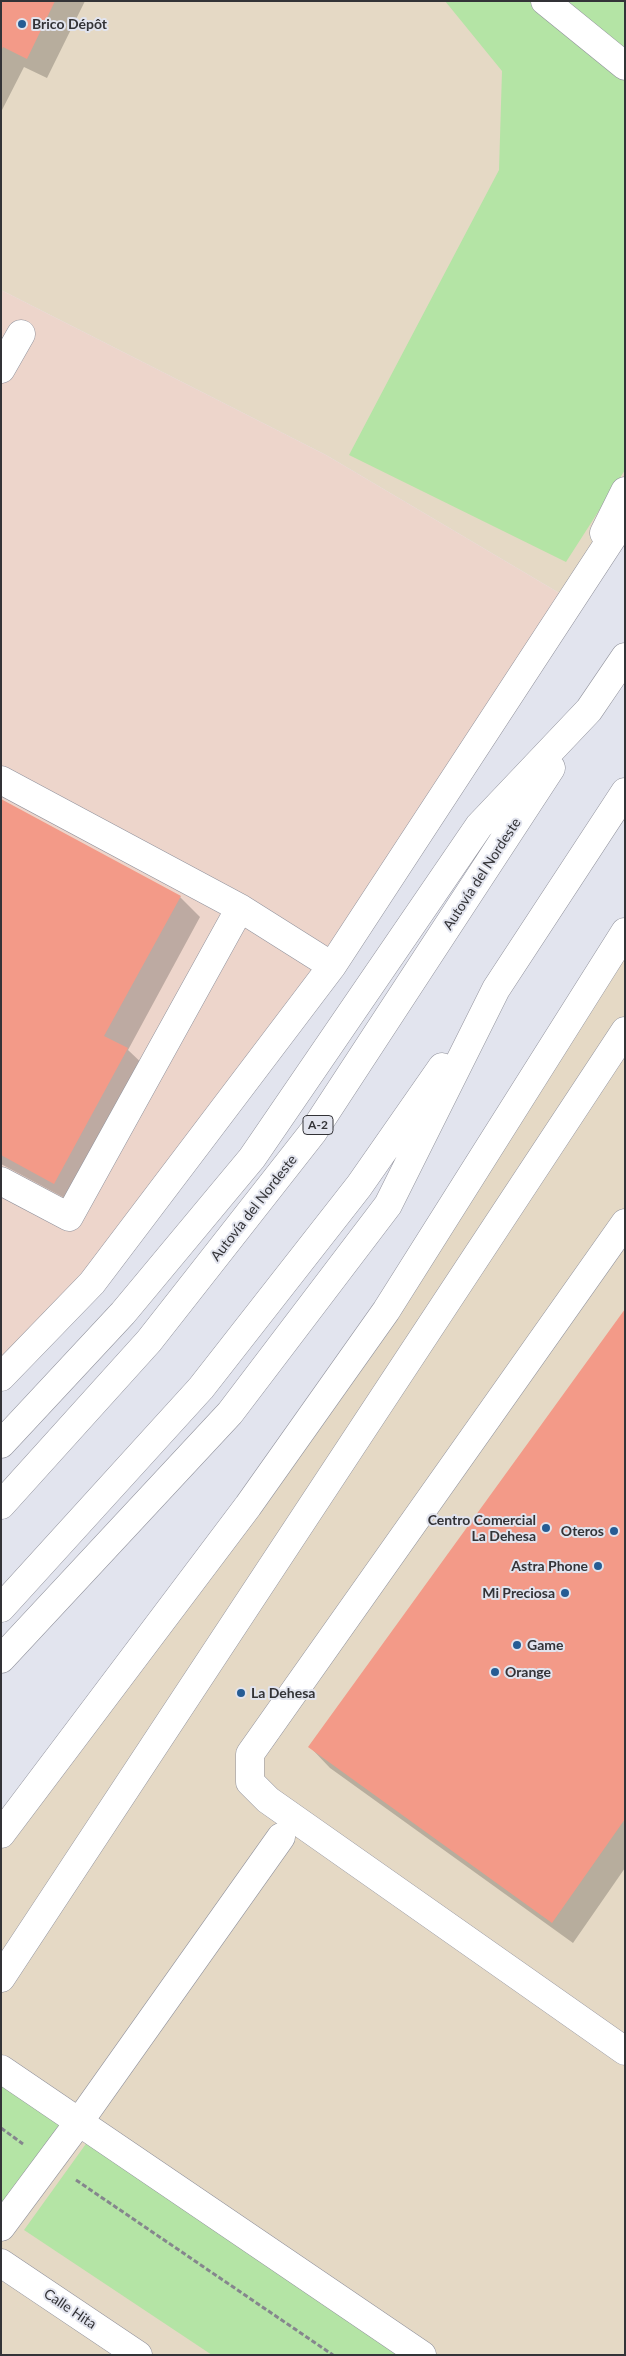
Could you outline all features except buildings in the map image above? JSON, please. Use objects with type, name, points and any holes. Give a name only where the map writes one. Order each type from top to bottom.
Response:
[{"type":"main road","points":[[545,1],[625,66]]},
{"type":"main road","points":[[1,369],[21,334]]},
{"type":"main road","points":[[571,600],[625,491]]},
{"type":"main road","points":[[1,1377],[92,1283],[332,966],[625,518]]},
{"type":"main road","name":"A-2","points":[[589,710],[625,657]]},
{"type":"main road","points":[[1,1444],[122,1313],[252,1158],[479,826],[589,710]]},
{"type":"main road","name":"Autovía del Nordeste","points":[[1,1505],[149,1341],[313,1132],[589,710]]},
{"type":"main road","points":[[1,780],[240,908],[332,966]]},
{"type":"main road","points":[[1,1608],[202,1388],[358,1186],[496,989],[625,792]]},
{"type":"main road","points":[[1,1181],[69,1217],[240,908]]},
{"type":"main road","points":[[1,1834],[248,1506],[386,1311],[625,932]]},
{"type":"main road","points":[[1,1660],[230,1413],[388,1206],[496,989]]},
{"type":"main road","points":[[1,1978],[625,1031]]},
{"type":"main road","points":[[625,1223],[250,1754],[250,1782],[268,1800],[625,2051]]},
{"type":"main road","points":[[1,2227],[79,2122],[281,1837]]},
{"type":"main road","points":[[1,2069],[422,2355]]},
{"type":"main road","name":"Calle Hita","points":[[1,2263],[138,2355]]},
{"type":"path","points":[[1,2128],[333,2355]]},
{"type":"shaded area","points":[[1,1],[625,1],[625,518],[571,600],[326,455],[1,290]]},
{"type":"shaded area","points":[[1,290],[326,455],[571,600],[332,966],[1,1377]]},
{"type":"shaded area","points":[[625,932],[625,2355],[1,2355],[1,1834],[248,1506]]},
{"type":"green space","points":[[445,1],[625,1],[625,470],[566,562],[349,455],[499,170],[502,71]]},
{"type":"green space","points":[[1,2083],[64,2126],[1,2216]]},
{"type":"green space","points":[[88,2141],[401,2355],[212,2355],[24,2230]]},
{"type":"place","name":"Brico Dépôt","points":[[22,24]]},
{"type":"place","name":"Centro Comercial La Dehesa","points":[[546,1528]]},
{"type":"place","name":"Oteros","points":[[614,1531]]},
{"type":"place","name":"Astra Phone","points":[[598,1566]]},
{"type":"place","name":"Mi Preciosa","points":[[565,1593]]},
{"type":"place","name":"Game","points":[[517,1645]]},
{"type":"place","name":"Orange","points":[[495,1672]]},
{"type":"place","name":"La Dehesa","points":[[241,1693]]}]
